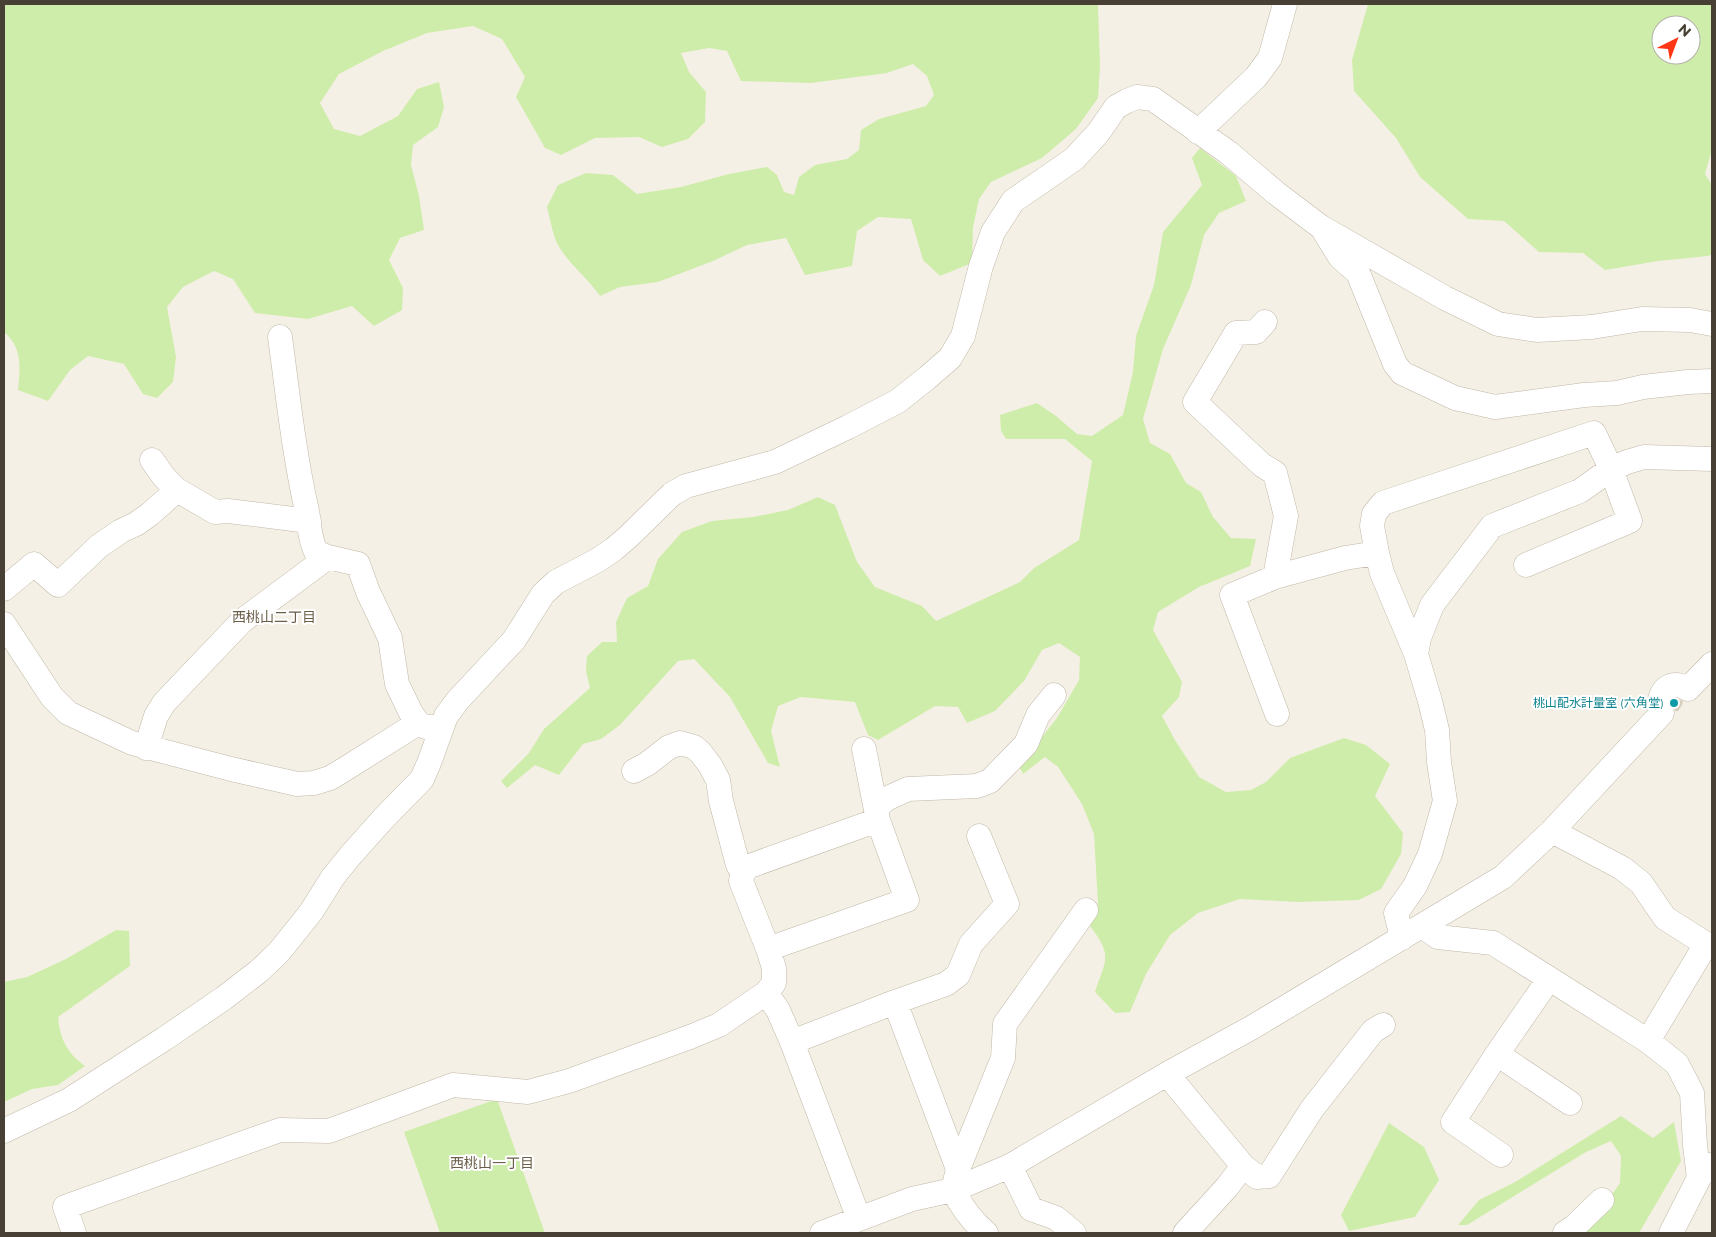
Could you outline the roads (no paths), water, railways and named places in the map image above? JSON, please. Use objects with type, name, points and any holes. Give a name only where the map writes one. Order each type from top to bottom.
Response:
[{"type":"street","points":[[1198,132],[1256,77],[1270,58],[1285,4]]},
{"type":"street","points":[[4,1131],[69,1100],[164,1039],[224,998],[259,971],[279,952],[312,912],[333,877],[350,856],[422,778],[446,716],[458,700],[514,640],[542,594],[556,582],[598,560],[614,549],[672,494],[686,486],[775,462],[848,427],[898,401],[950,358],[964,336],[981,266],[992,232],[1013,201],[1074,159],[1098,133],[1116,107],[1127,101],[1137,97],[1152,99],[1229,153],[1276,193],[1322,227],[1445,298],[1498,324],[1537,330],[1592,327],[1642,319],[1690,320],[1712,324]]},
{"type":"street","points":[[1322,227],[1340,257],[1358,273],[1395,364],[1402,373],[1455,398],[1495,407],[1584,395],[1617,393],[1643,387],[1712,380]]},
{"type":"street","points":[[1265,322],[1256,332],[1236,333],[1195,402],[1262,465],[1275,473],[1286,516],[1275,577]]},
{"type":"street","points":[[280,337],[298,469],[316,552],[328,557],[358,564],[390,638],[398,684],[410,713],[418,723],[426,727],[442,728]]},
{"type":"street","points":[[1526,565],[1630,521],[1611,468],[1594,433],[1383,503],[1374,514],[1372,526],[1382,572],[1416,654],[1437,730],[1439,762],[1445,801],[1430,854],[1415,886],[1396,913],[1412,932],[1493,943],[1648,1041],[1677,1064],[1692,1093],[1695,1145],[1706,1170],[1671,1233]]},
{"type":"street","points":[[1416,654],[1419,638],[1432,605],[1492,526],[1580,490],[1611,468],[1644,457],[1712,459]]},
{"type":"street","points":[[152,460],[164,477],[177,490],[215,512],[228,511],[310,531]]},
{"type":"street","points":[[4,589],[34,564],[58,584],[99,546],[150,514],[177,490]]},
{"type":"street","points":[[278,596],[299,564],[310,531]]},
{"type":"street","points":[[1277,714],[1232,595],[1275,577],[1345,558],[1377,553]]},
{"type":"street","points":[[146,748],[156,716],[164,703],[242,621],[328,557]]},
{"type":"street","points":[[4,624],[52,697],[68,713],[146,748],[297,784],[314,783],[330,778],[418,723]]},
{"type":"street","points":[[822,1233],[912,1199],[955,1179],[1010,1166],[1167,1074],[1251,1028],[1503,877],[1552,831],[1662,714],[1659,708],[1659,700],[1663,692],[1671,686],[1679,685],[1688,689],[1712,664]]},
{"type":"street","points":[[74,1233],[65,1208],[280,1130],[329,1131],[453,1085],[528,1092],[569,1081],[719,1025],[766,993],[774,983],[774,968],[741,881],[743,872],[748,867],[877,814],[886,799],[908,789],[977,786],[990,781],[1026,744],[1038,715],[1054,695]]},
{"type":"street","points":[[634,771],[647,764],[669,747],[680,743],[694,746],[710,765],[718,780],[721,800],[738,865],[743,872]]},
{"type":"street","points":[[768,950],[907,900],[877,814],[864,749]]},
{"type":"street","points":[[1552,831],[1622,868],[1641,883],[1665,918],[1709,939],[1648,1041]]},
{"type":"street","points":[[792,1042],[946,984],[958,975],[970,944],[1007,904],[979,836]]},
{"type":"street","points":[[955,1179],[1003,1058],[1005,1024],[1086,910]]},
{"type":"street","points":[[1501,1155],[1452,1122],[1550,979]]},
{"type":"street","points":[[766,993],[778,1010],[792,1042],[859,1219]]},
{"type":"street","points":[[895,1002],[955,1179],[960,1204],[986,1233]]},
{"type":"street","points":[[1167,1074],[1243,1166],[1256,1177],[1269,1176],[1312,1109],[1373,1031],[1383,1025]]},
{"type":"street","points":[[1497,1054],[1570,1103]]},
{"type":"street","points":[[1010,1166],[1031,1209],[1056,1218],[1074,1233]]},
{"type":"street","points":[[1185,1233],[1227,1187],[1243,1166]]},
{"type":"street","points":[[1566,1233],[1602,1200]]},
{"type":"place","name":"桃山配水計量室 (六角堂)","points":[[1674,703]]},
{"type":"district","name":"西桃山二丁目","points":[[274,617]]},
{"type":"district","name":"西桃山一丁目","points":[[492,1163]]}]
